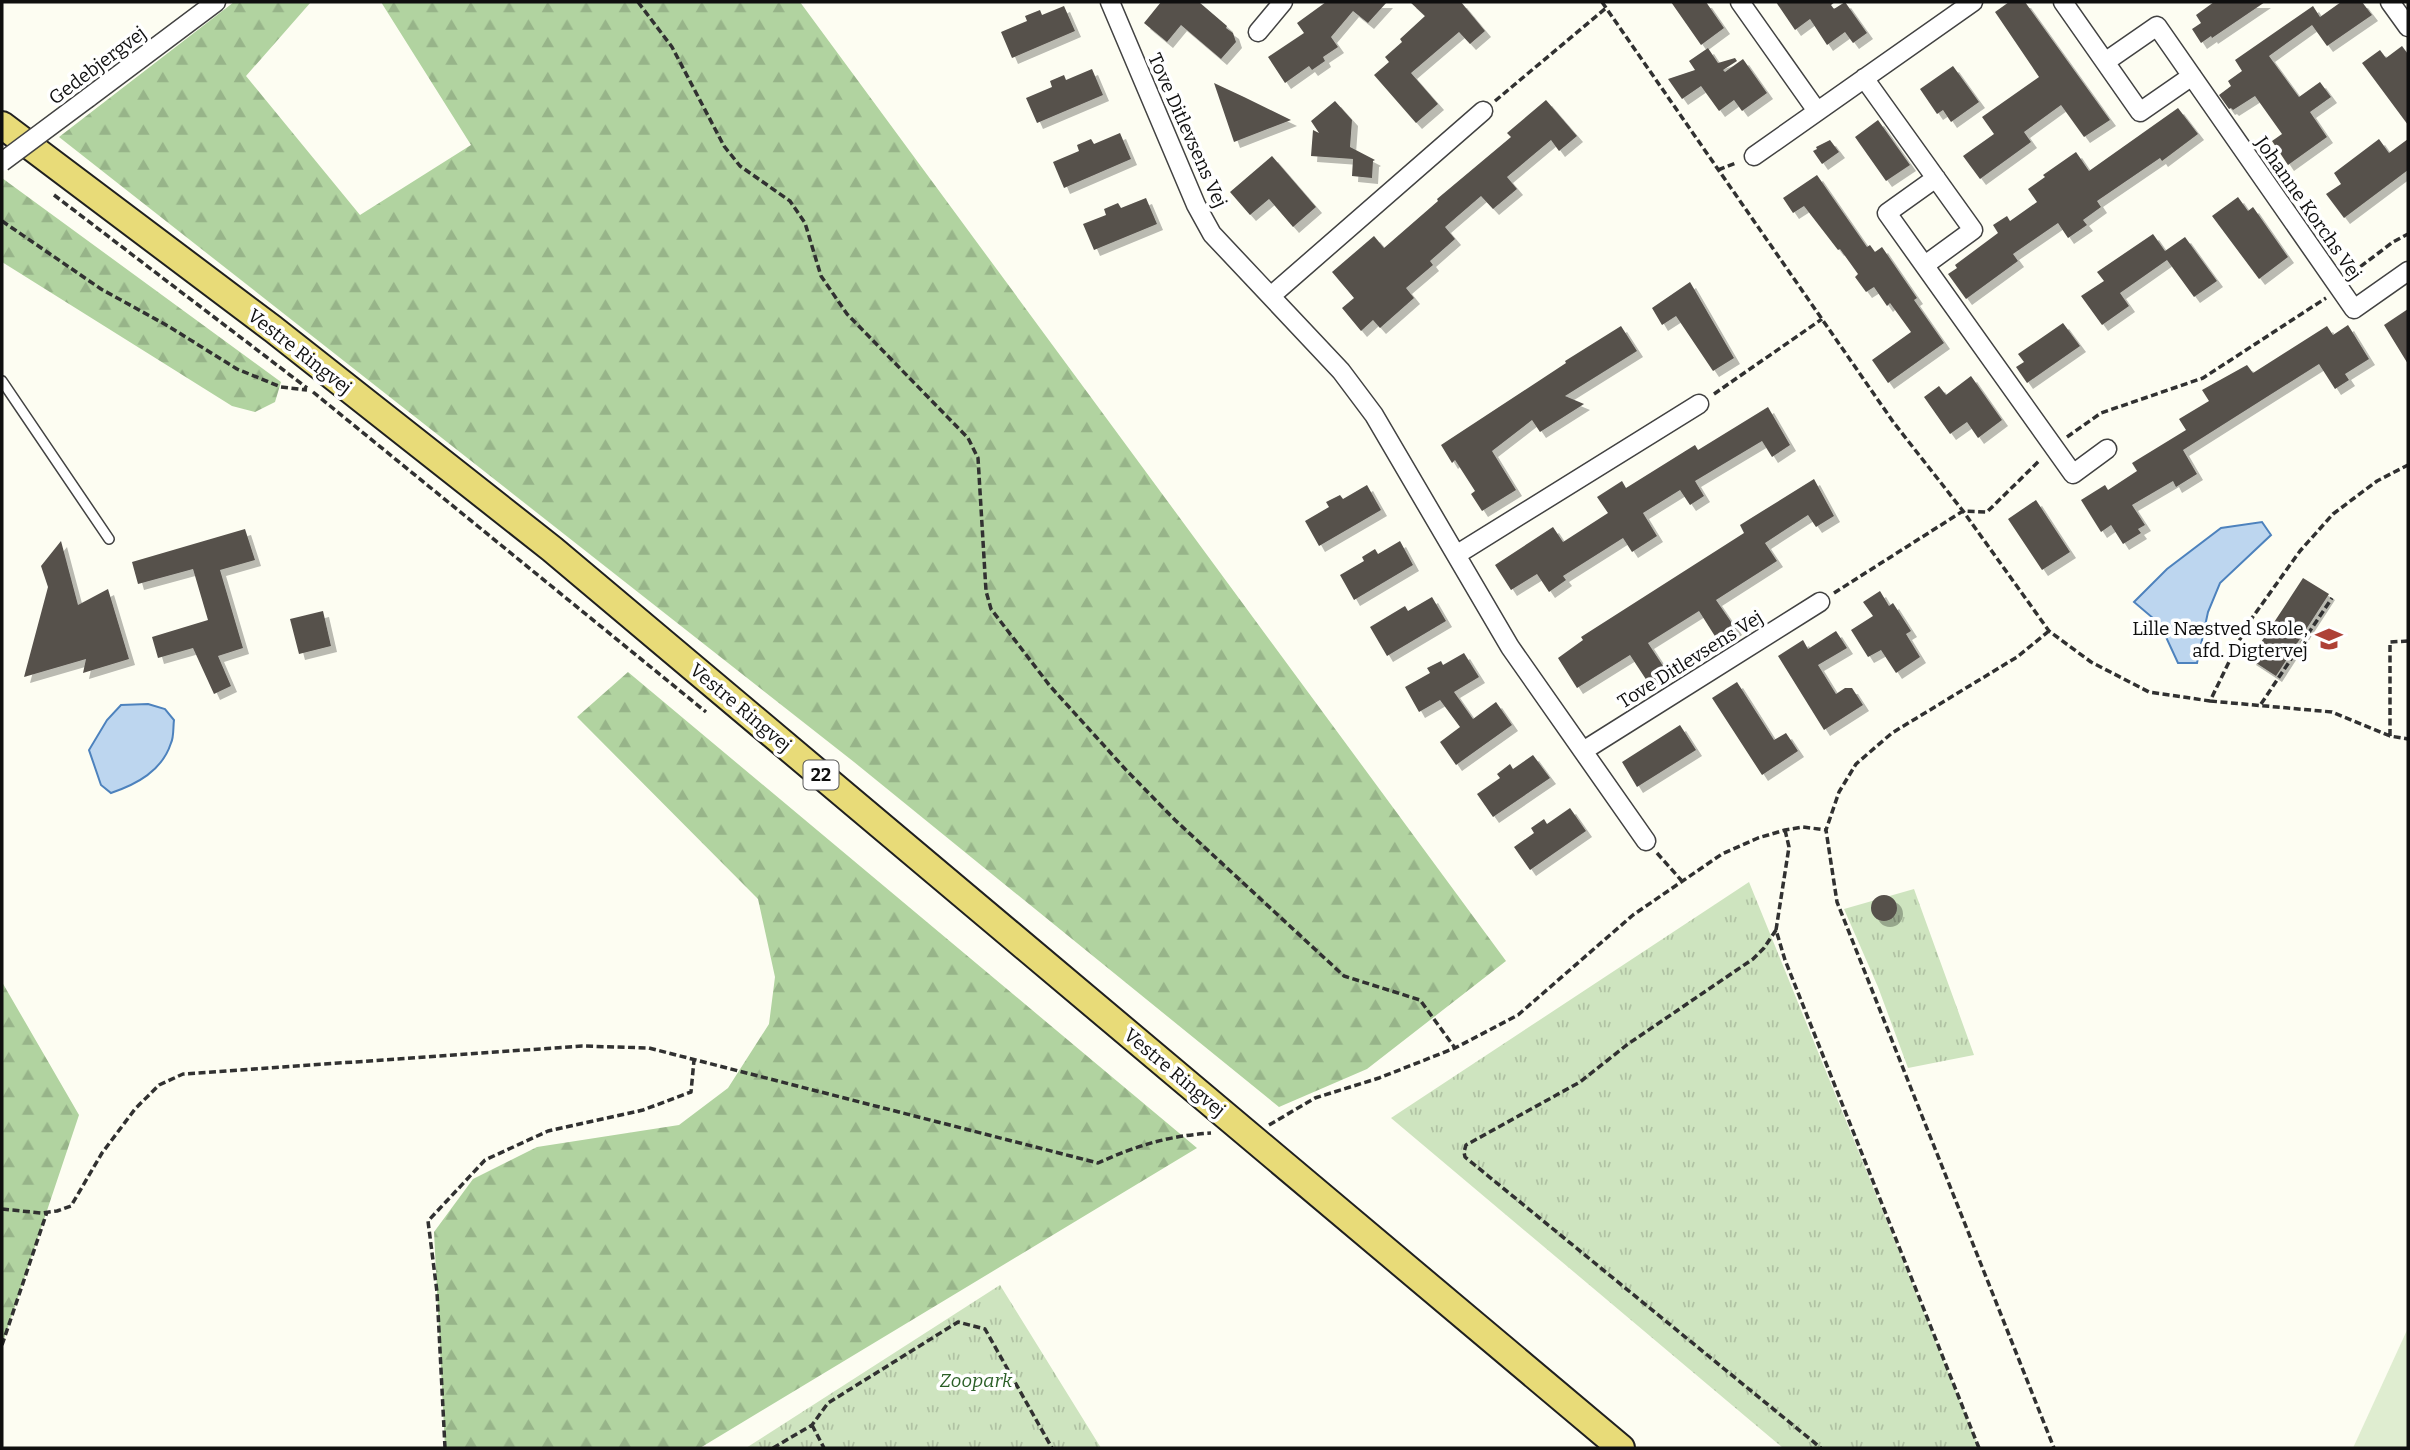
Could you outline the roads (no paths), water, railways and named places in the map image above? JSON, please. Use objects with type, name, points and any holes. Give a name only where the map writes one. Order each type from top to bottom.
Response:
[{"type":"main road","name":"Vestre Ringvej","points":[[2,125],[274,329],[552,550],[1622,1448]]},
{"type":"street","name":"Gedebjergvej","points":[[2,162],[216,2]]},
{"type":"street","name":"Tove Ditlevsens Vej","points":[[1110,2],[1196,205],[1212,234],[1341,371],[1374,415],[1510,647],[1646,841]]},
{"type":"street","points":[[1258,32],[1283,2]]},
{"type":"street","points":[[1754,156],[1973,2]]},
{"type":"street","points":[[2063,2],[2140,112],[2192,76]]},
{"type":"street","points":[[2390,2],[2408,27]]},
{"type":"street","points":[[1746,4],[1817,111]]},
{"type":"street","name":"Johanne Korchs Vej","points":[[2105,62],[2157,26],[2354,309],[2408,271]]},
{"type":"street","points":[[1864,78],[1973,230],[1924,265]]},
{"type":"street","points":[[1272,295],[1483,111]]},
{"type":"street","points":[[1936,178],[1887,213],[2073,474],[2106,449]]},
{"type":"street","points":[[1456,555],[1699,404]]},
{"type":"street","name":"Tove Ditlevsens Vej","points":[[1583,751],[1820,602]]},
{"type":"lane","points":[[2,381],[109,539]]},
{"type":"water","points":[[2262,522],[2271,535],[2220,583],[2208,612],[2197,663],[2178,663],[2160,624],[2134,602],[2167,569],[2221,528]]},
{"type":"water","points":[[148,704],[165,709],[174,720],[173,735],[167,753],[147,775],[111,793],[101,785],[89,750],[107,720],[121,705]]},
{"type":"place","name":"Lille Næstved Skole, afd. Digtervej","points":[[2329,639]]},
{"type":"park label","name":"Zoopark","points":[[976,1380]]}]
